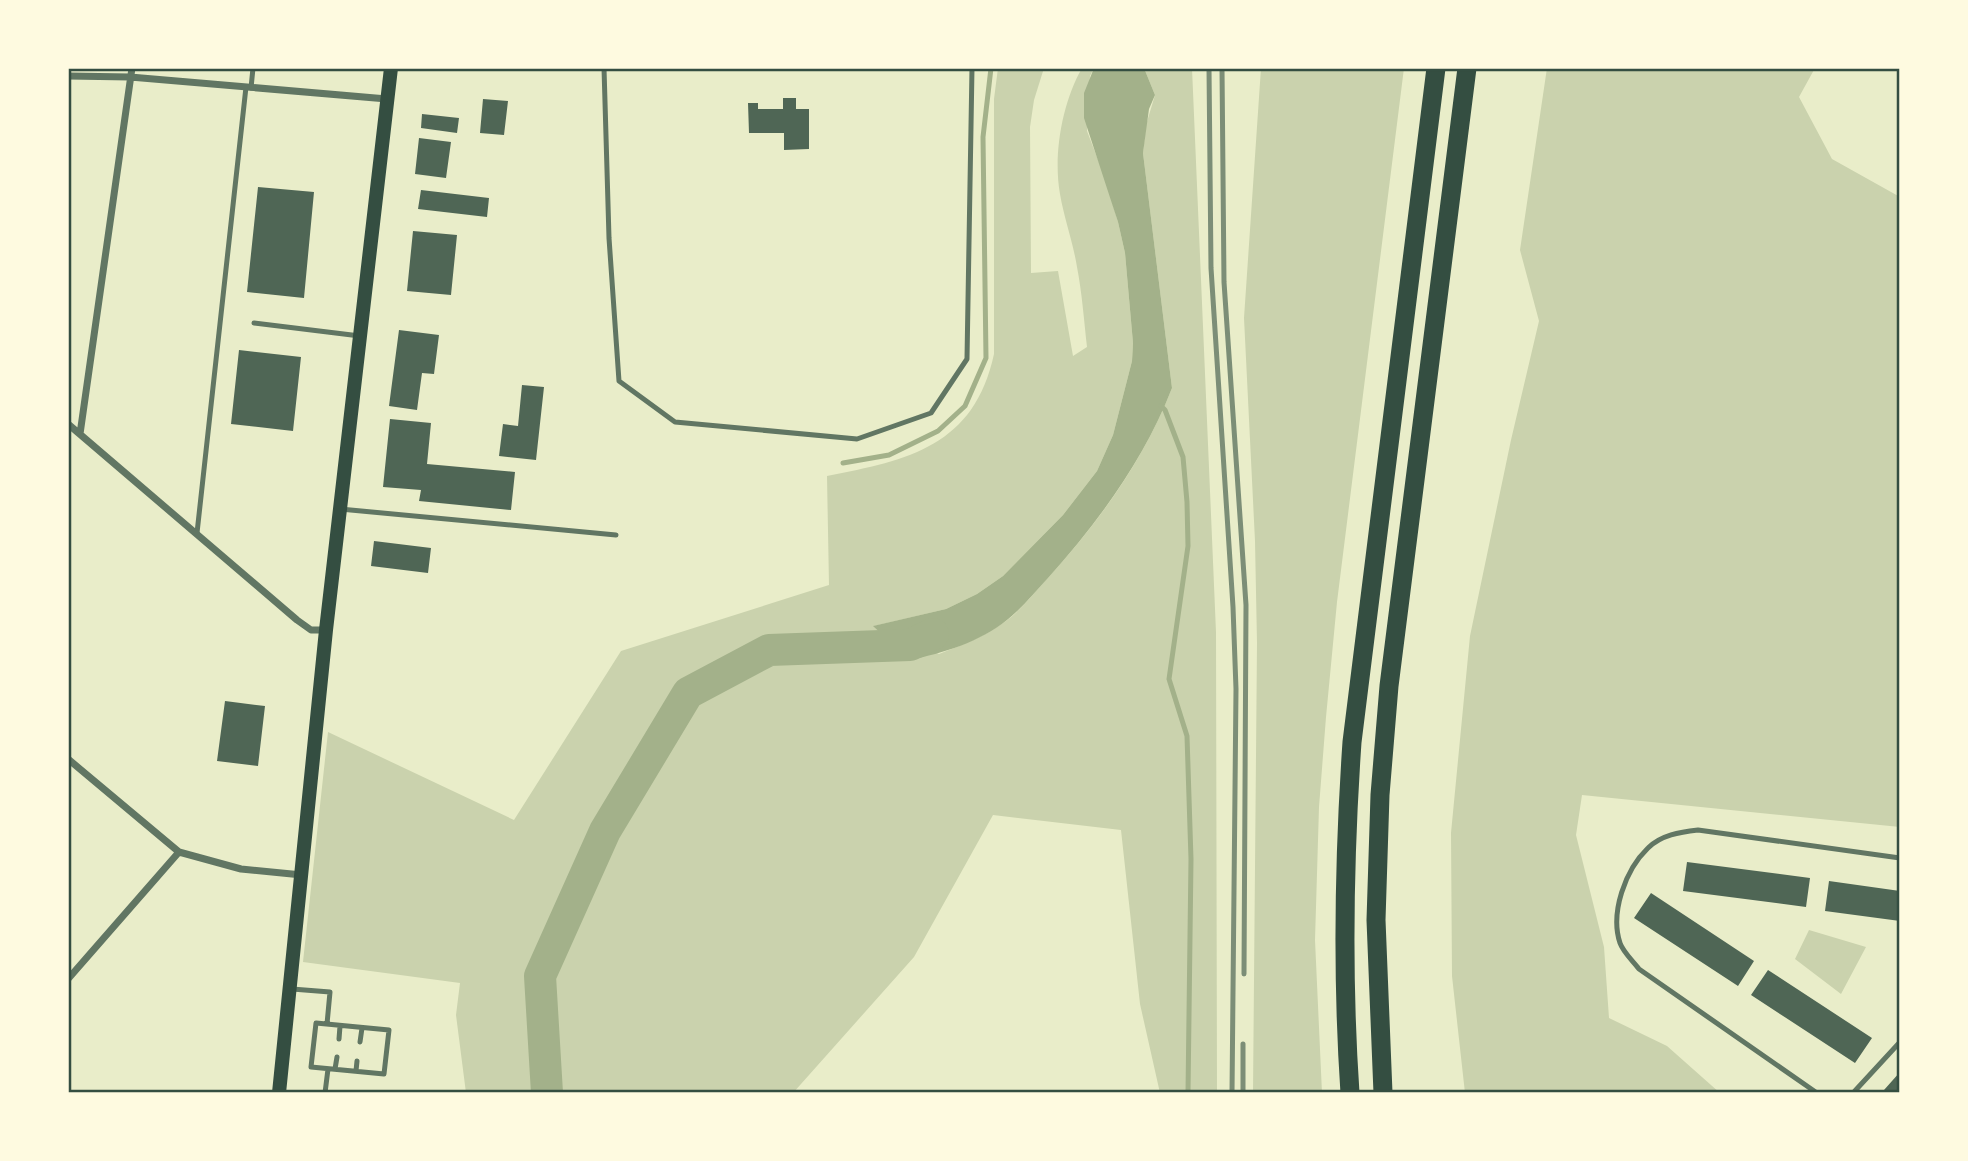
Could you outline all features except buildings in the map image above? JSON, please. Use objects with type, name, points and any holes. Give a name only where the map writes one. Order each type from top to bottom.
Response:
[{"type":"highway","points":[[1350,1093],[1345,971],[1347,822],[1352,742],[1436,68]]},
{"type":"highway","points":[[1383,1093],[1376,920],[1380,795],[1389,686],[1467,68]]},
{"type":"main road","points":[[279,1093],[326,630],[391,68]]},
{"type":"street","points":[[80,434],[132,68]]},
{"type":"street","points":[[68,76],[130,77],[387,99]]},
{"type":"street","points":[[68,424],[297,620],[311,630],[326,630]]},
{"type":"street","points":[[68,759],[179,852],[241,869],[302,875]]},
{"type":"street","points":[[68,979],[179,852]]},
{"type":"lane","points":[[197,533],[248,87],[253,68]]},
{"type":"lane","points":[[604,68],[609,238],[619,382],[675,422],[857,439],[931,412],[967,359],[972,68]]},
{"type":"lane","points":[[254,323],[360,336]]},
{"type":"lane","points":[[340,509],[616,535]]},
{"type":"lane","points":[[1817,1093],[1639,969],[1620,944],[1617,913],[1628,876],[1648,847],[1673,833],[1698,830],[1900,858]]},
{"type":"lane","points":[[290,988],[330,992],[327,1024]]},
{"type":"lane","points":[[316,1023],[340,1026],[389,1030],[384,1074],[311,1067],[316,1023]]},
{"type":"lane","points":[[339,1040],[340,1026]]},
{"type":"lane","points":[[360,1042],[362,1028]]},
{"type":"lane","points":[[1853,1093],[1900,1041]]},
{"type":"lane","points":[[335,1069],[337,1057]]},
{"type":"lane","points":[[356,1071],[357,1061]]},
{"type":"lane","points":[[326,1093],[328,1069]]},
{"type":"shaded area","points":[[998,68],[1044,68],[1034,100],[1030,127],[1031,273],[1058,271],[1073,356],[1087,347],[1079,277],[1060,194],[1059,146],[1064,113],[1075,82],[1082,68],[1094,68],[1090,76],[1087,131],[1105,178],[1125,253],[1133,343],[1132,361],[1113,435],[1097,471],[1063,515],[1003,576],[977,594],[946,609],[874,626],[939,654],[974,640],[998,626],[1022,607],[1085,535],[1134,465],[1172,388],[1143,153],[1146,125],[1155,95],[1144,68],[1192,68],[1216,632],[1217,1093],[1160,1093],[1140,1004],[1121,830],[993,815],[914,957],[793,1093],[466,1093],[456,1015],[460,983],[303,962],[328,732],[514,820],[621,651],[829,585],[827,476],[911,455],[934,443],[954,429],[971,410],[984,385],[994,354],[994,99]]},
{"type":"shaded area","points":[[1094,68],[1144,68],[1155,95],[1149,109],[1143,153],[1172,388],[1148,440],[1119,489],[1085,534],[1023,605],[985,635],[948,650],[910,660],[873,626],[946,609],[977,594],[1003,576],[1063,515],[1097,471],[1113,435],[1132,361],[1133,343],[1125,253],[1118,222],[1084,118],[1084,93]]},
{"type":"shaded area","points":[[1261,68],[1404,68],[1337,602],[1326,717],[1319,807],[1315,940],[1322,1093],[1253,1093],[1257,643],[1244,318]]},
{"type":"shaded area","points":[[1547,68],[1815,68],[1799,97],[1832,159],[1900,197],[1900,827],[1582,795],[1576,835],[1604,947],[1609,1018],[1667,1046],[1720,1093],[1465,1093],[1452,976],[1451,833],[1470,636],[1539,321],[1520,250]]},
{"type":"shaded area","points":[[1809,930],[1866,947],[1841,994],[1795,959]]},
{"type":"waterway","points":[[843,463],[889,455],[938,431],[965,406],[986,358],[983,137],[991,68]]},
{"type":"waterway","points":[[1161,406],[1183,457],[1187,502],[1188,546],[1169,679],[1187,736],[1191,859],[1188,1093]]},
{"type":"waterway","points":[[547,1093],[540,976],[605,831],[688,693],[769,650],[910,645],[933,634]]},
{"type":"railway","points":[[1209,68],[1211,268],[1236,689],[1232,1093]]},
{"type":"railway","points":[[1222,68],[1224,282],[1246,605],[1244,974]]},
{"type":"railway","points":[[1243,1044],[1243,1093]]}]
